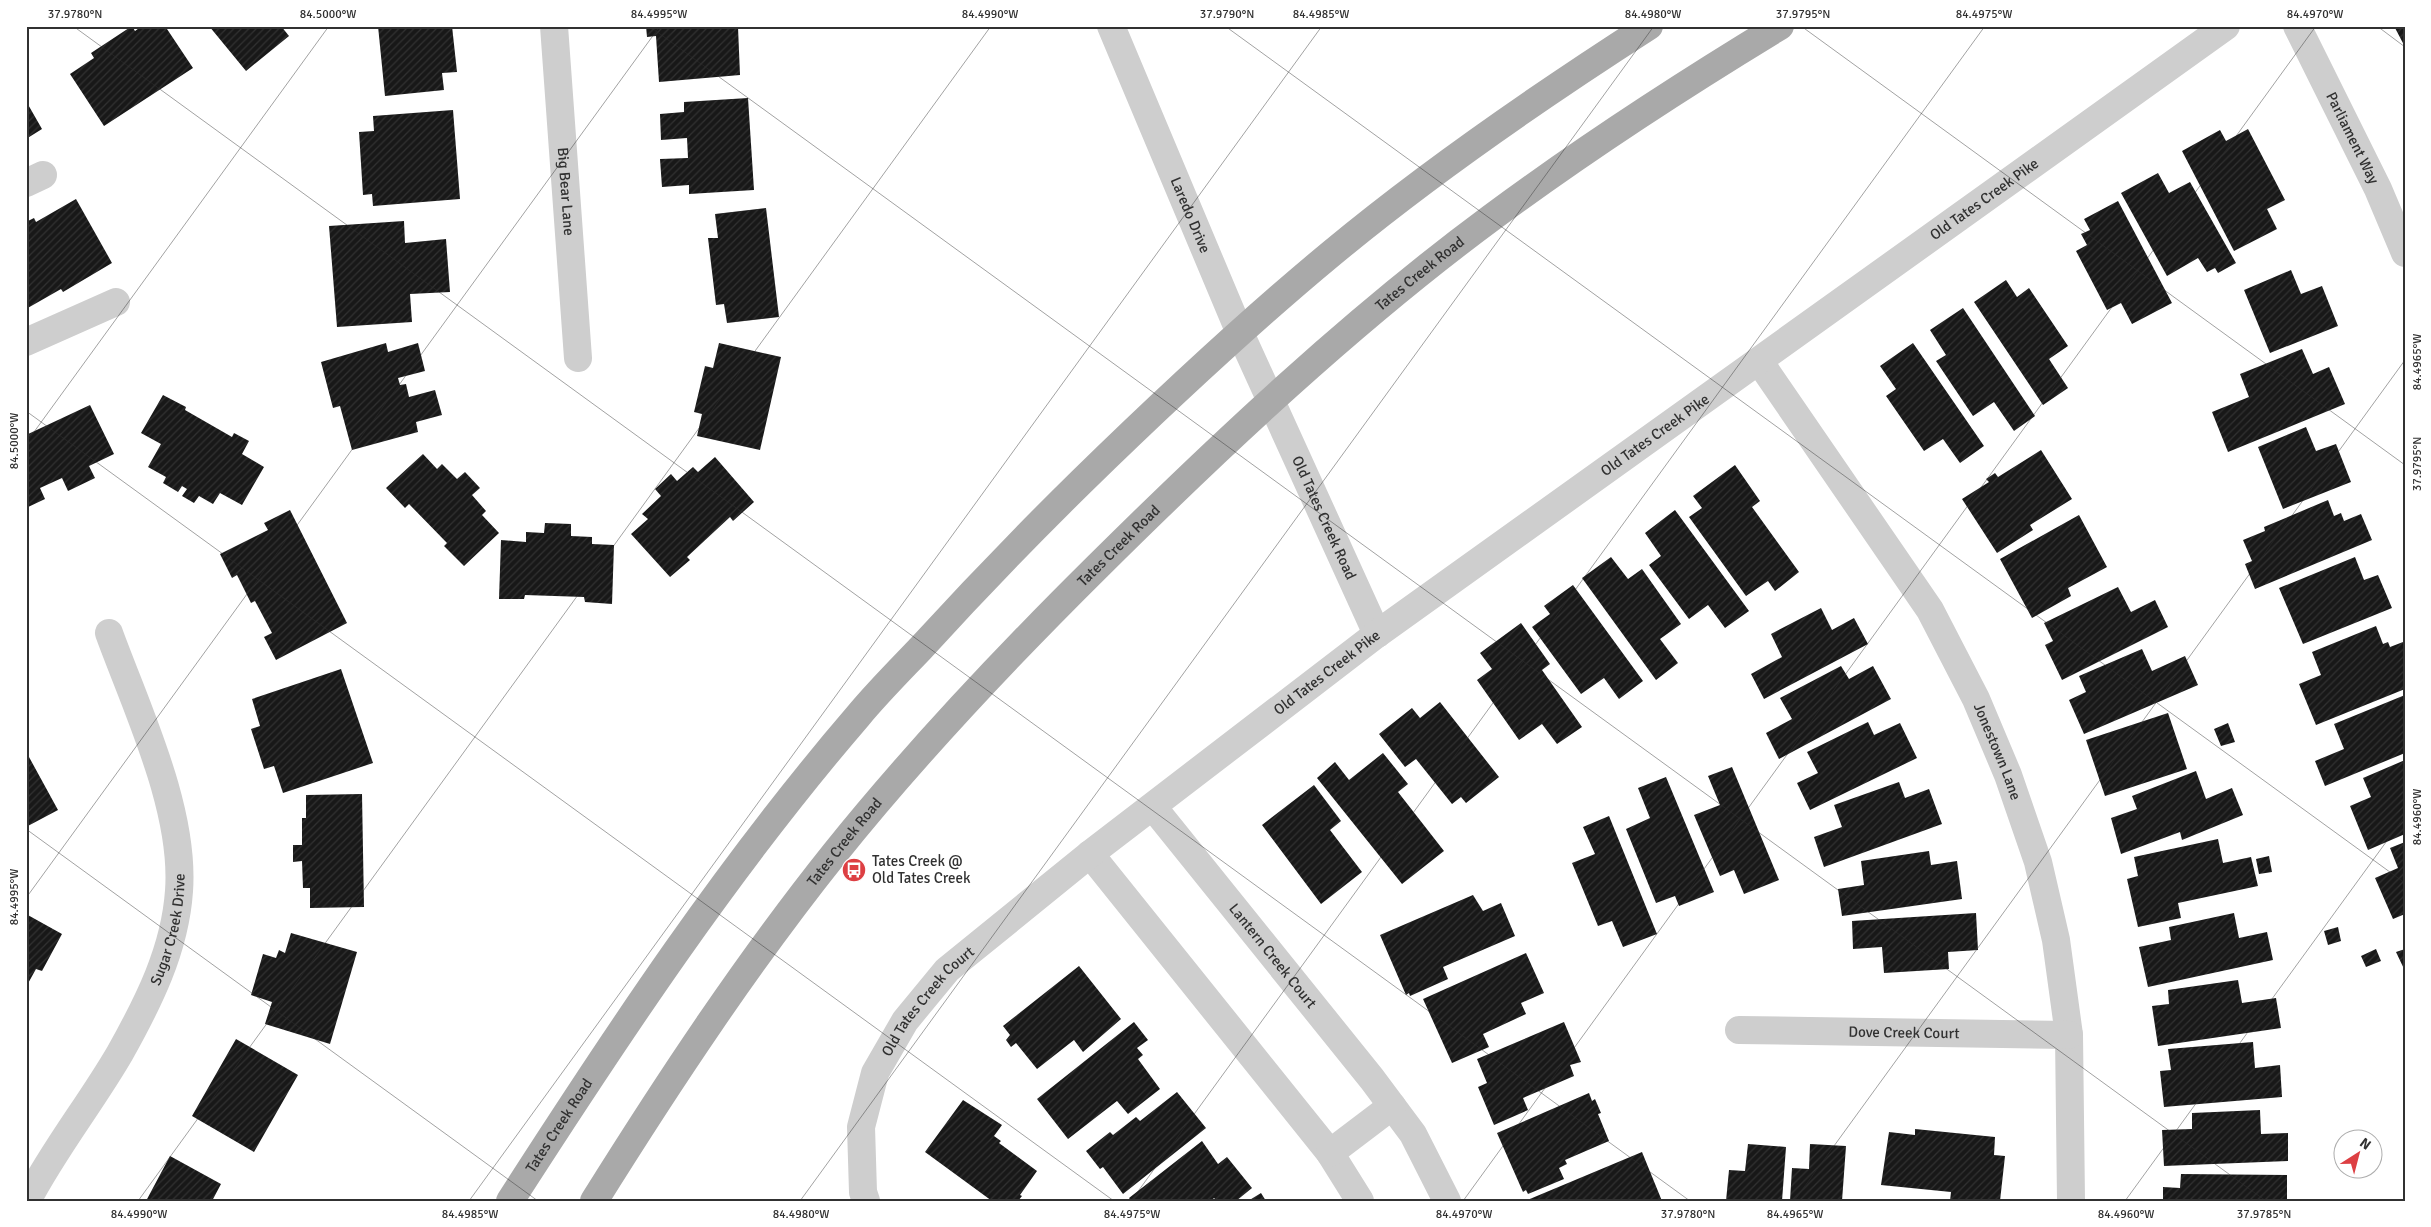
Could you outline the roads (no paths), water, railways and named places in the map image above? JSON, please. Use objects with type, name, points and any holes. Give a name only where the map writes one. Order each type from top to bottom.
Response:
[{"type":"main road","name":"Tates Creek Road","points":[[510,1201],[596,1068],[718,892],[858,715],[1008,553],[1240,333],[1335,251],[1456,158],[1574,74],[1649,26]]},
{"type":"main road","name":"Tates Creek Road","points":[[594,1201],[668,1082],[754,960],[834,854],[894,782],[1040,624],[1155,509],[1374,311],[1489,220],[1608,135],[1780,26]]},
{"type":"street","name":"Big Bear Lane","points":[[554,26],[578,358]]},
{"type":"street","name":"Laredo Drive","points":[[1111,26],[1240,333],[1272,402]]},
{"type":"street","name":"Old Tates Creek Pike","points":[[1090,854],[1377,634],[2226,26]]},
{"type":"street","name":"Parliament Way","points":[[2297,26],[2378,189],[2405,252]]},
{"type":"street","points":[[26,342],[116,302]]},
{"type":"street","name":"Jonestown Lane","points":[[1758,361],[1930,610],[1976,699],[2008,775],[2038,862],[2056,940],[2068,1035],[2071,1201]]},
{"type":"street","name":"Old Tates Creek Road","points":[[1272,402],[1377,634]]},
{"type":"street","name":"Sugar Creek Drive","points":[[29,1190],[119,1054],[157,983],[171,939],[179,891],[178,849],[170,806],[154,756],[109,633]]},
{"type":"street","name":"Lantern Creek Court","points":[[1153,806],[1413,1134],[1447,1201]]},
{"type":"street","points":[[1090,854],[1330,1153],[1360,1201]]},
{"type":"street","name":"Old Tates Creek Court","points":[[866,1201],[863,1192],[861,1127],[875,1073],[905,1021],[947,970],[1090,854]]},
{"type":"street","name":"Dove Creek Court","points":[[1739,1030],[2068,1035]]},
{"type":"street","points":[[1330,1153],[1392,1106]]},
{"type":"place","name":"Tates Creek @ Old Tates Creek","points":[[854,870]]}]
